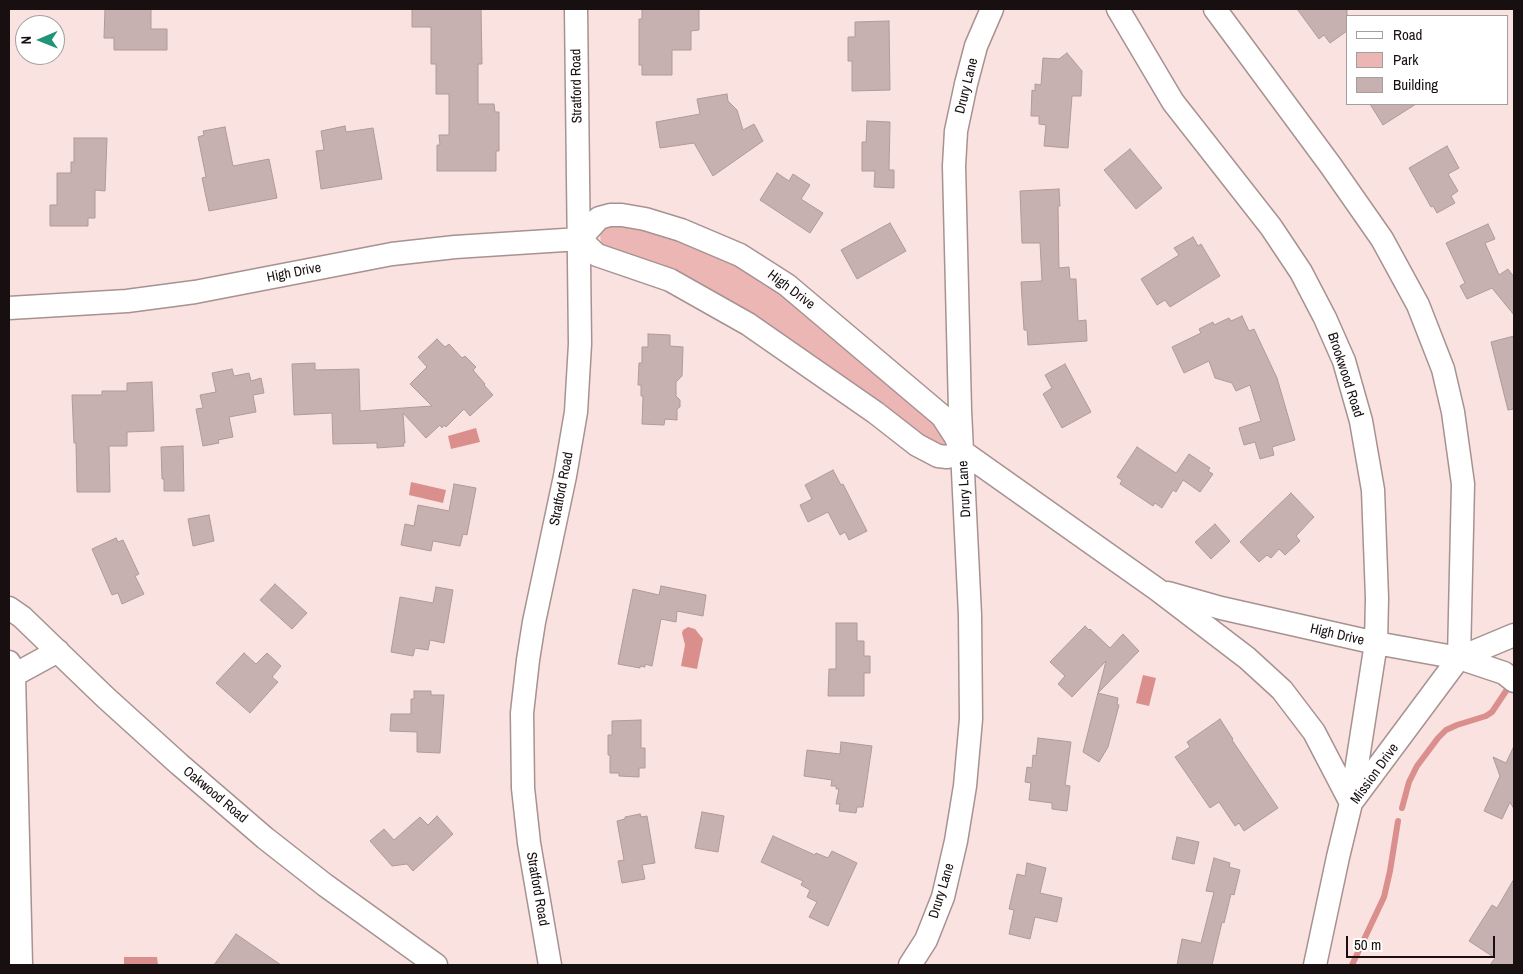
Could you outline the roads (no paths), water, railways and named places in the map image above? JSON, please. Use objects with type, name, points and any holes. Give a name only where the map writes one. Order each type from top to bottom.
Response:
[{"type":"street","name":"Stratford Road","points":[[550,965],[528,843],[523,788],[522,713],[534,622],[566,476],[576,412],[580,344],[580,239],[576,9]]},
{"type":"street","name":"Drury Lane","points":[[910,965],[926,940],[943,898],[956,841],[971,719],[970,625],[960,410],[954,166],[956,130],[966,84],[976,46],[992,9]]},
{"type":"street","name":"Brookwood Road","points":[[1118,9],[1173,102],[1271,227],[1301,272],[1325,318],[1344,361],[1361,421],[1373,490],[1376,554],[1376,644],[1351,803]]},
{"type":"street","points":[[1215,9],[1331,166],[1382,240],[1418,305],[1443,369],[1453,412],[1463,484],[1459,658],[1514,635]]},
{"type":"street","name":"High Drive","points":[[9,308],[127,301],[195,292],[392,254],[455,247],[580,239],[599,218],[610,215],[645,219],[681,230],[740,255],[787,285],[942,416],[956,436],[963,452],[1158,590],[1248,658],[1282,690],[1314,732],[1351,803]]},
{"type":"street","points":[[580,239],[597,255],[670,280],[748,324],[924,449],[938,456],[947,457],[963,452]]},
{"type":"street","name":"High Drive","points":[[1158,590],[1221,608],[1376,644],[1459,658],[1504,673],[1514,681]]},
{"type":"street","name":"Oakwood Road","points":[[9,608],[22,617],[105,697],[179,764],[266,838],[326,885],[436,965]]},
{"type":"street","points":[[21,965],[12,668],[58,651]]},
{"type":"street","name":"Mission Drive","points":[[1315,965],[1351,803],[1459,658]]},
{"type":"waterway","points":[[1402,808],[1409,782],[1417,766],[1438,738],[1446,730],[1486,716],[1492,712],[1506,691]]},
{"type":"waterway","points":[[1352,965],[1384,897],[1398,821]]}]
